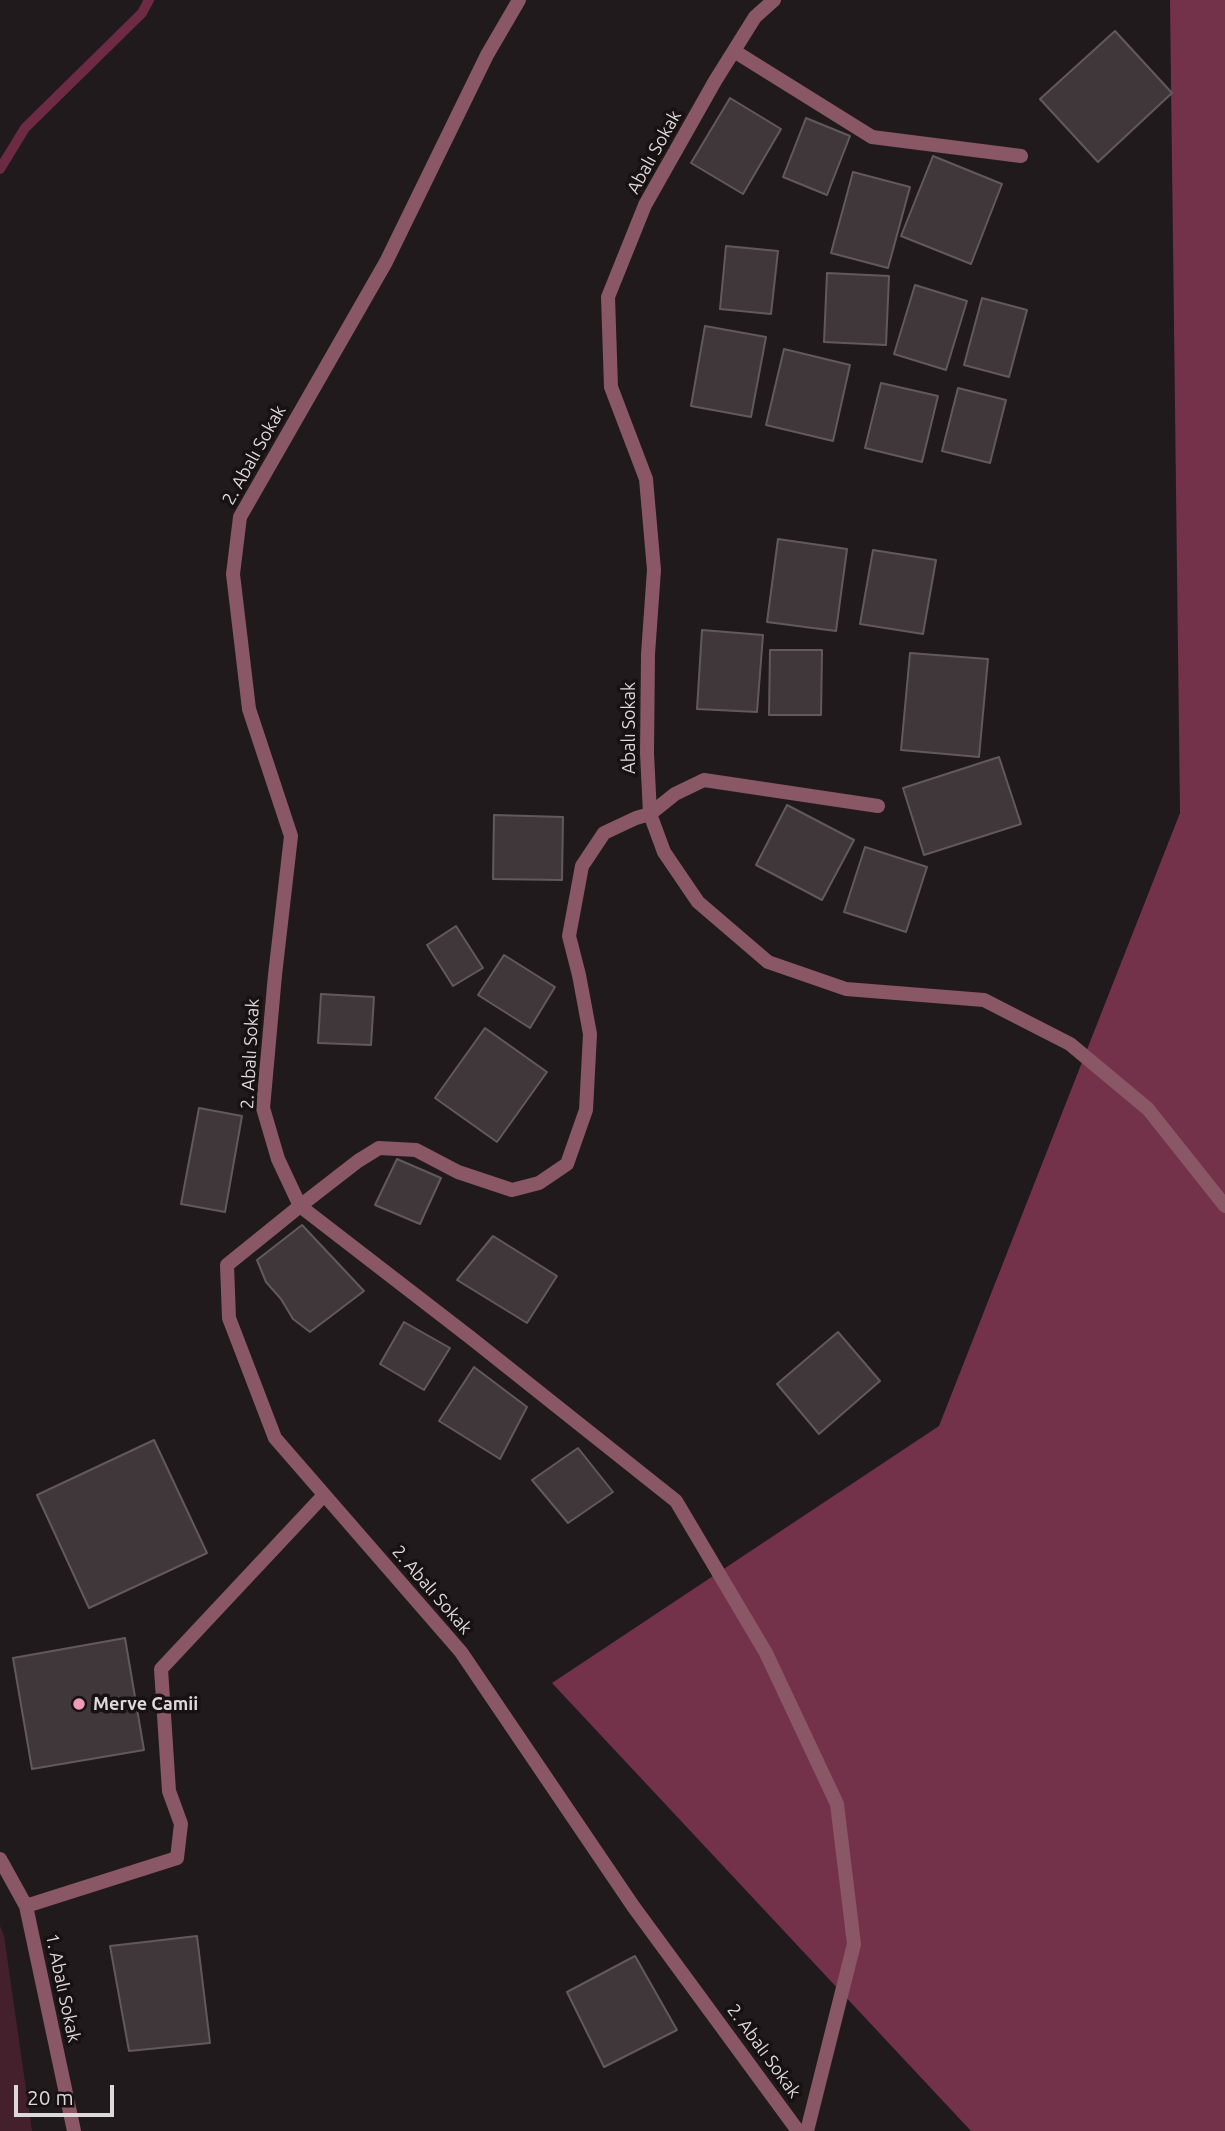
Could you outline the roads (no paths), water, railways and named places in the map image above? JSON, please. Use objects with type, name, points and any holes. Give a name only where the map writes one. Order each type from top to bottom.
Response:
[{"type":"street","name":"2. Abalı Sokak","points":[[519,0],[488,55],[386,262],[240,517],[233,574],[249,709],[291,835],[263,1108],[278,1159],[300,1206],[227,1265],[229,1318],[275,1438],[461,1652],[633,1906],[799,2131]]},
{"type":"street","name":"Abalı Sokak","points":[[775,0],[755,18],[734,51],[645,205],[608,297],[611,387],[646,479],[653,557],[646,753],[650,814],[664,852],[698,902],[768,962],[846,989],[984,1000],[1070,1044],[1148,1109],[1225,1206]]},
{"type":"street","points":[[734,51],[872,137],[1021,156]]},
{"type":"street","points":[[807,2131],[854,1944],[837,1804],[766,1653],[677,1502],[300,1206],[379,1148],[416,1150],[458,1171],[512,1190],[539,1183],[567,1164],[586,1110],[590,1034],[569,936],[582,866],[604,833],[650,814],[675,794],[704,780],[878,806]]},
{"type":"street","points":[[26,1906],[177,1858],[181,1824],[169,1791],[161,1670],[324,1495]]},
{"type":"street","name":"1. Abalı Sokak","points":[[0,1859],[26,1906],[74,2131]]},
{"type":"waterway","points":[[0,169],[25,128],[142,13],[149,0]]},
{"type":"place","name":"Merve Camii","points":[[79,1704]]}]
